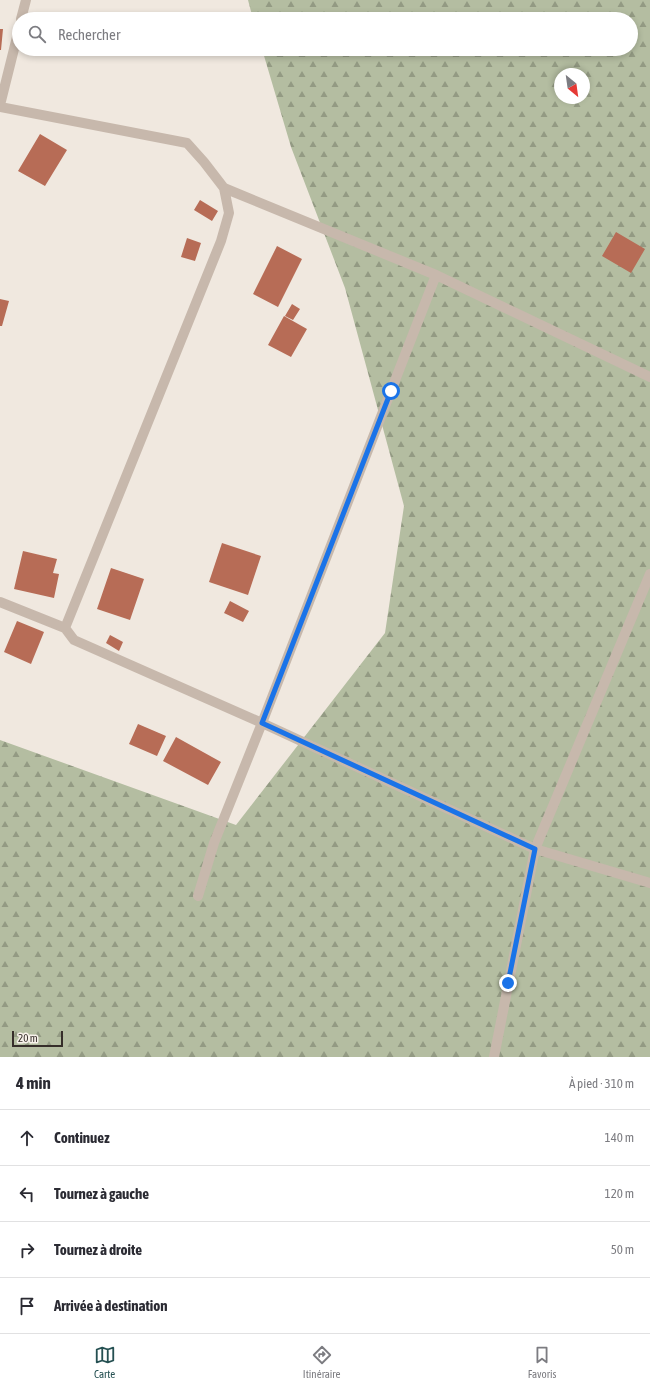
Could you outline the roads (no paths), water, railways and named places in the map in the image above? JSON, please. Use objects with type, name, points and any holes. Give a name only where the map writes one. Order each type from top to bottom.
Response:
[{"type":"street","points":[[23,12],[26,0]]},
{"type":"street","points":[[12,56],[0,106],[187,143],[224,188],[229,213],[221,241],[65,628]]},
{"type":"street","points":[[224,188],[436,275],[650,377]]},
{"type":"street","points":[[198,896],[214,843],[436,275]]},
{"type":"street","points":[[494,1057],[535,849],[650,574]]},
{"type":"street","points":[[0,602],[65,628],[74,640],[262,723],[535,849],[650,883]]}]
